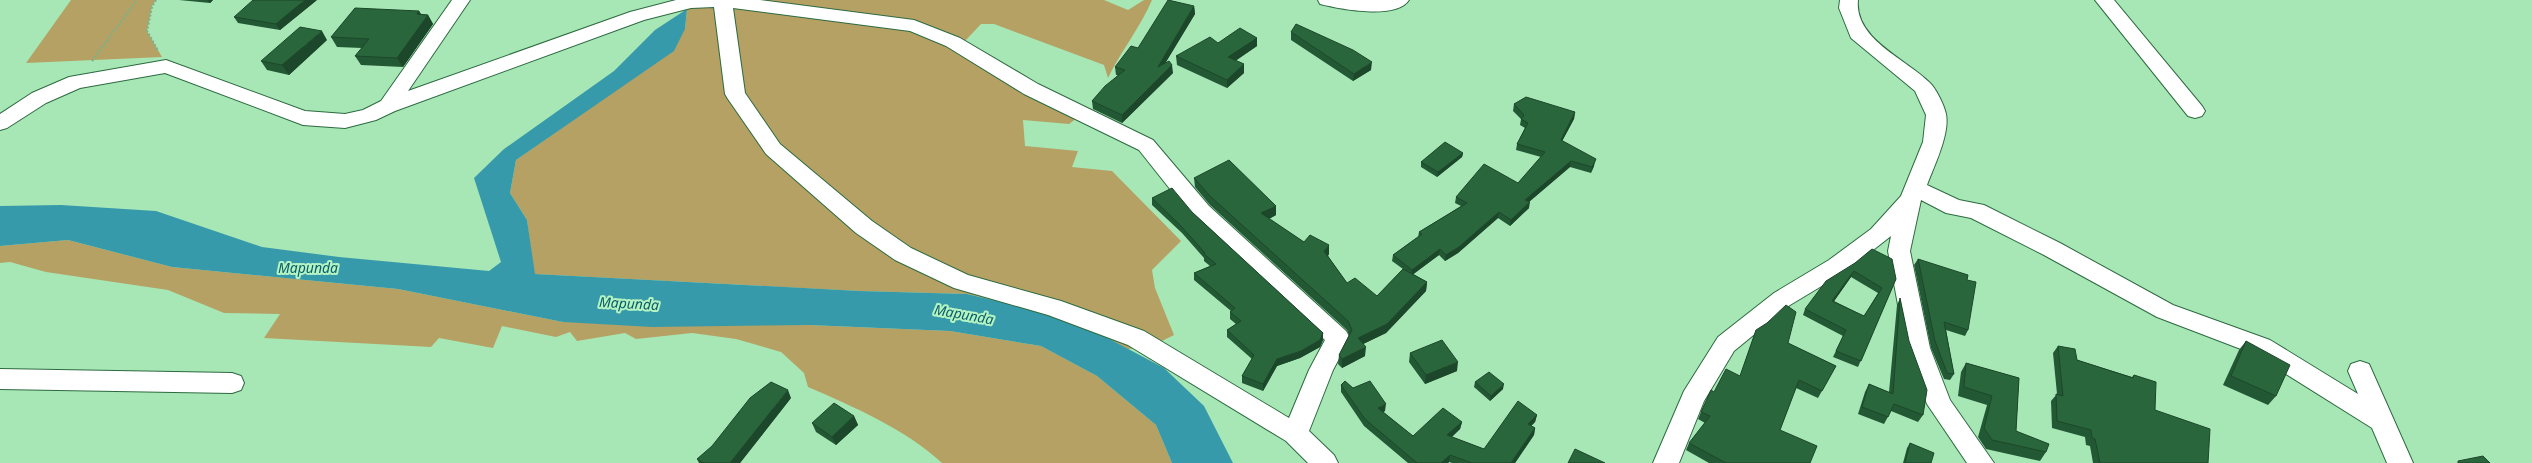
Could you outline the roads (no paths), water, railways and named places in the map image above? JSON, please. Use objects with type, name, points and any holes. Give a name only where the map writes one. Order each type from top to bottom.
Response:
[{"type":"street","points":[[388,106],[461,0]]},
{"type":"street","points":[[1327,0],[1350,5],[1380,7],[1400,0]]},
{"type":"street","points":[[1849,0],[1848,8],[1858,34],[1923,87],[1936,115],[1933,142],[1913,194],[1899,250],[1918,348],[1939,404],[1981,463]]},
{"type":"street","points":[[2104,0],[2195,111]]},
{"type":"street","points":[[723,1],[735,94],[773,150],[864,227],[903,254],[962,282],[1053,307],[1136,338],[1295,434],[1324,463]]},
{"type":"street","points":[[0,123],[39,98],[76,82],[166,66],[303,118],[345,121],[369,116],[388,106],[637,16],[691,2],[723,1],[914,26],[953,42],[1031,89],[1146,145],[1201,212],[1338,338],[1321,370],[1295,434]]},
{"type":"street","points":[[1913,194],[1954,207],[1976,211],[2085,265],[2164,311],[2262,347],[2382,421]]},
{"type":"street","points":[[1666,463],[1693,398],[1726,344],[1782,299],[1837,266],[1879,235],[1913,194]]},
{"type":"street","points":[[2360,370],[2400,463]]},
{"type":"street","points":[[0,378],[232,383]]},
{"type":"water","name":"Mapunda","points":[[687,9],[685,29],[674,51],[516,160],[510,193],[527,220],[535,274],[860,291],[967,294],[1070,318],[1164,368],[1204,406],[1233,463],[1172,463],[1156,425],[1097,376],[1041,346],[950,331],[809,325],[652,327],[563,322],[398,289],[172,267],[68,240],[0,246],[0,206],[61,205],[156,211],[262,247],[339,257],[489,271],[501,262],[474,178],[504,149],[614,71],[655,30]]}]
